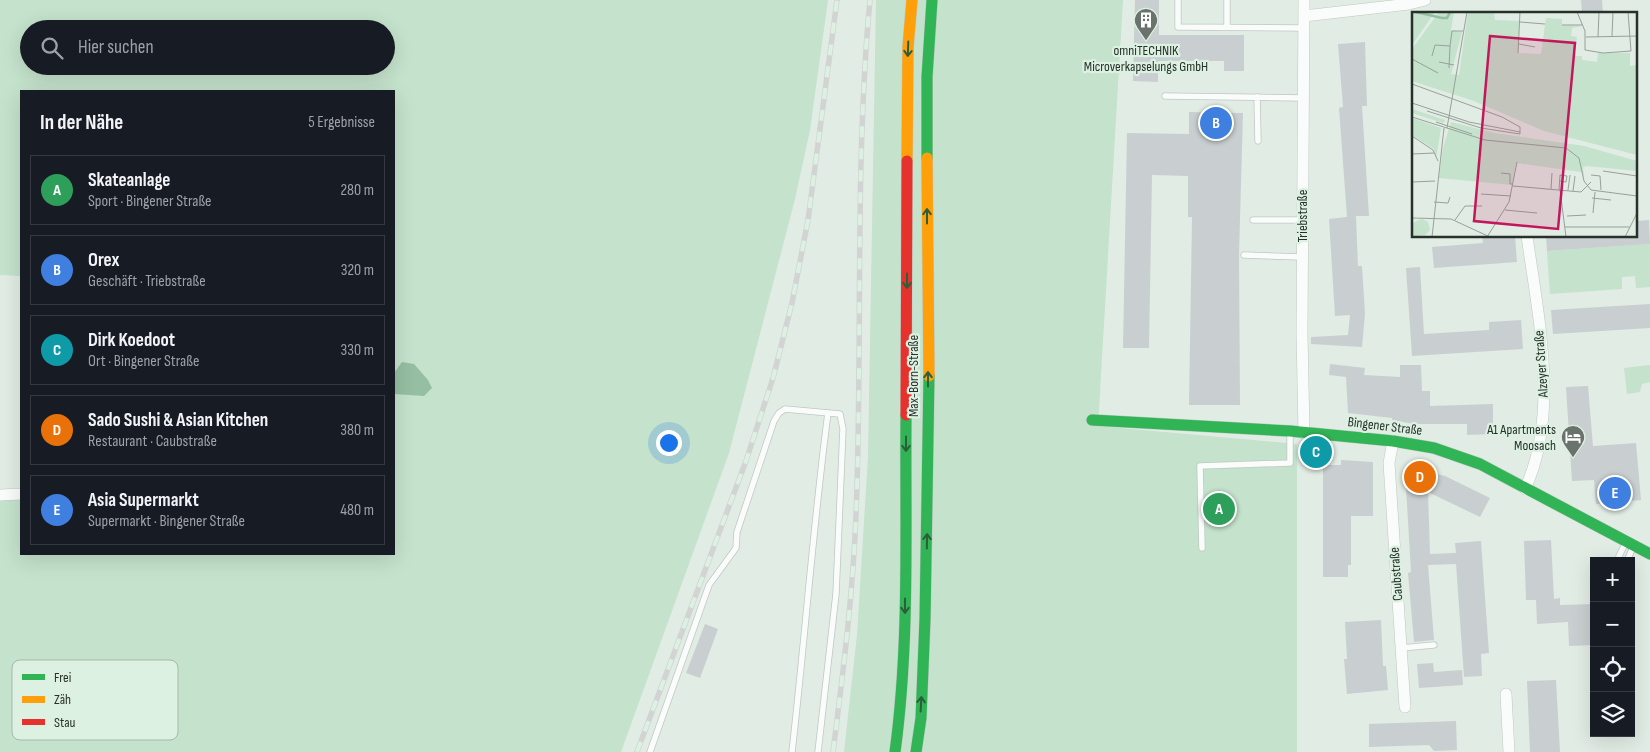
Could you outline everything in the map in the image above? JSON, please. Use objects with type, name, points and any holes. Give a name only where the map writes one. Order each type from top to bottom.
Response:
[{"type":"main road","name":"Max-Born-Straße","points":[[895,752],[900,716],[905,619],[908,57],[912,0]]},
{"type":"main road","name":"Max-Born-Straße","points":[[916,752],[921,718],[926,619],[928,446],[927,77],[932,0]]},
{"type":"main road","name":"Bingener Straße","points":[[1092,420],[1290,431],[1393,441],[1454,454],[1480,464],[1650,554]]},
{"type":"street","name":"Triebstraße","points":[[1304,0],[1302,220],[1304,433]]},
{"type":"street","points":[[1304,16],[1409,4],[1425,0]]},
{"type":"street","name":"Alzeyer Straße","points":[[1525,488],[1534,468],[1541,442],[1544,389],[1536,298],[1527,238]]},
{"type":"street","name":"Caubstraße","points":[[1393,441],[1390,462],[1405,707]]},
{"type":"street","points":[[0,495],[20,494]]},
{"type":"street","points":[[1506,694],[1509,752]]},
{"type":"lane","points":[[1178,0],[1178,26],[1303,28]]},
{"type":"lane","points":[[1227,0],[1227,27]]},
{"type":"lane","points":[[1165,96],[1303,98]]},
{"type":"lane","points":[[1257,97],[1258,141]]},
{"type":"lane","points":[[1253,220],[1302,220]]},
{"type":"lane","points":[[1244,255],[1302,258]]},
{"type":"lane","points":[[650,752],[709,585],[736,548],[737,532],[779,413],[785,409],[840,414],[843,429],[836,594],[818,752]]},
{"type":"lane","points":[[792,752],[808,613],[813,526],[828,413]]},
{"type":"lane","points":[[1202,548],[1200,466],[1290,463],[1290,431]]},
{"type":"lane","points":[[1619,557],[1630,544]]},
{"type":"lane","points":[[1628,557],[1630,544]]},
{"type":"lane","points":[[1401,648],[1434,646]]},
{"type":"shaded area","points":[[0,0],[828,0],[810,130],[795,199],[729,453],[621,752],[0,752],[0,500],[20,499],[20,555],[395,555],[395,90],[20,90],[20,276],[0,275]]},
{"type":"shaded area","points":[[876,0],[1123,0],[1098,426],[1297,444],[1297,752],[844,752],[857,635],[868,457]]},
{"type":"shaded area","points":[[1650,244],[1650,287],[1636,288],[1635,276],[1622,277],[1622,289],[1550,294],[1547,251]]},
{"type":"shaded area","points":[[402,362],[414,364],[428,380],[432,388],[424,396],[395,394],[395,372]]},
{"type":"shaded area","points":[[1650,365],[1650,382],[1642,384],[1640,392],[1627,394],[1624,368]]},
{"type":"building","points":[[1135,0],[1159,0],[1159,35],[1244,35],[1244,71],[1224,71],[1224,61],[1158,61],[1158,82],[1133,81]]},
{"type":"building","points":[[1581,0],[1602,0],[1603,12],[1582,12]]},
{"type":"building","points":[[1365,42],[1367,106],[1362,106],[1369,216],[1356,216],[1358,266],[1362,266],[1365,314],[1362,347],[1311,344],[1311,337],[1348,335],[1350,315],[1335,316],[1329,219],[1347,217],[1339,108],[1343,107],[1338,44]]},
{"type":"building","points":[[1189,112],[1243,113],[1239,255],[1240,405],[1189,405],[1192,217],[1188,217],[1188,176],[1152,175],[1149,348],[1123,348],[1127,133],[1189,134]]},
{"type":"building","points":[[1649,220],[1650,244],[1547,251],[1546,238],[1638,238],[1638,221]]},
{"type":"building","points":[[1482,238],[1515,238],[1517,262],[1434,268],[1432,247],[1483,243]]},
{"type":"building","points":[[1420,267],[1424,334],[1489,330],[1489,322],[1521,320],[1523,349],[1412,356],[1406,268]]},
{"type":"building","points":[[1650,304],[1650,328],[1553,334],[1551,310]]},
{"type":"building","points":[[1330,364],[1365,368],[1364,375],[1400,377],[1400,365],[1421,365],[1422,391],[1430,391],[1430,406],[1493,404],[1493,434],[1467,435],[1467,424],[1414,424],[1392,420],[1392,418],[1348,413],[1346,377],[1329,375]]},
{"type":"building","points":[[1588,386],[1593,446],[1636,443],[1641,500],[1596,504],[1594,480],[1572,481],[1566,387]]},
{"type":"building","points":[[1341,460],[1373,462],[1373,516],[1351,516],[1351,565],[1348,565],[1348,577],[1323,577],[1323,465],[1341,465]]},
{"type":"building","points":[[1405,470],[1419,470],[1445,476],[1490,498],[1480,517],[1428,492],[1430,554],[1456,553],[1455,543],[1481,541],[1489,653],[1481,654],[1482,676],[1464,677],[1456,564],[1428,565],[1434,640],[1414,642],[1408,573],[1411,572]]},
{"type":"building","points":[[1551,540],[1554,599],[1560,598],[1560,605],[1590,604],[1590,645],[1569,646],[1568,622],[1537,624],[1536,600],[1526,600],[1524,541]]},
{"type":"building","points":[[1381,620],[1383,666],[1386,666],[1388,690],[1347,694],[1344,659],[1347,659],[1345,622]]},
{"type":"building","points":[[705,624],[718,629],[700,678],[686,673]]},
{"type":"building","points":[[1433,663],[1434,672],[1462,670],[1463,685],[1419,688],[1417,664]]},
{"type":"building","points":[[1556,680],[1560,752],[1530,752],[1527,681]]},
{"type":"building","points":[[1456,721],[1457,750],[1434,751],[1429,745],[1369,747],[1369,724]]},
{"type":"railway","points":[[637,752],[746,461],[773,378],[792,303],[808,220],[837,0]]},
{"type":"railway","points":[[833,752],[855,545],[858,451],[860,193],[865,64],[870,0]]},
{"type":"traffic: fast","points":[[927,158],[927,77],[932,0]]},
{"type":"traffic: fast","points":[[916,752],[921,718],[925,619],[929,376]]},
{"type":"traffic: fast","points":[[895,752],[900,710],[905,626],[906,415]]},
{"type":"traffic: fast","points":[[1092,420],[1290,431],[1393,441],[1434,448],[1480,464],[1650,554]]},
{"type":"traffic: slow","points":[[907,161],[908,47],[912,0]]},
{"type":"traffic: slow","points":[[927,158],[929,376]]},
{"type":"traffic: jam","points":[[906,415],[907,161]]},
{"type":"place","name":"omniTECHNIK Microverkapselungs GmbH","points":[[1146,41]]},
{"type":"place","name":"Orex","points":[[1216,123]]},
{"type":"place","name":"Dirk Koedoot","points":[[1316,452]]},
{"type":"place","name":"A1 Apartments Moosach","points":[[1573,458]]},
{"type":"place","name":"Sado Sushi & Asian Kitchen","points":[[1420,477]]},
{"type":"place","name":"Asia Supermarkt","points":[[1615,493]]},
{"type":"place","name":"Skateanlage","points":[[1219,509]]}]
